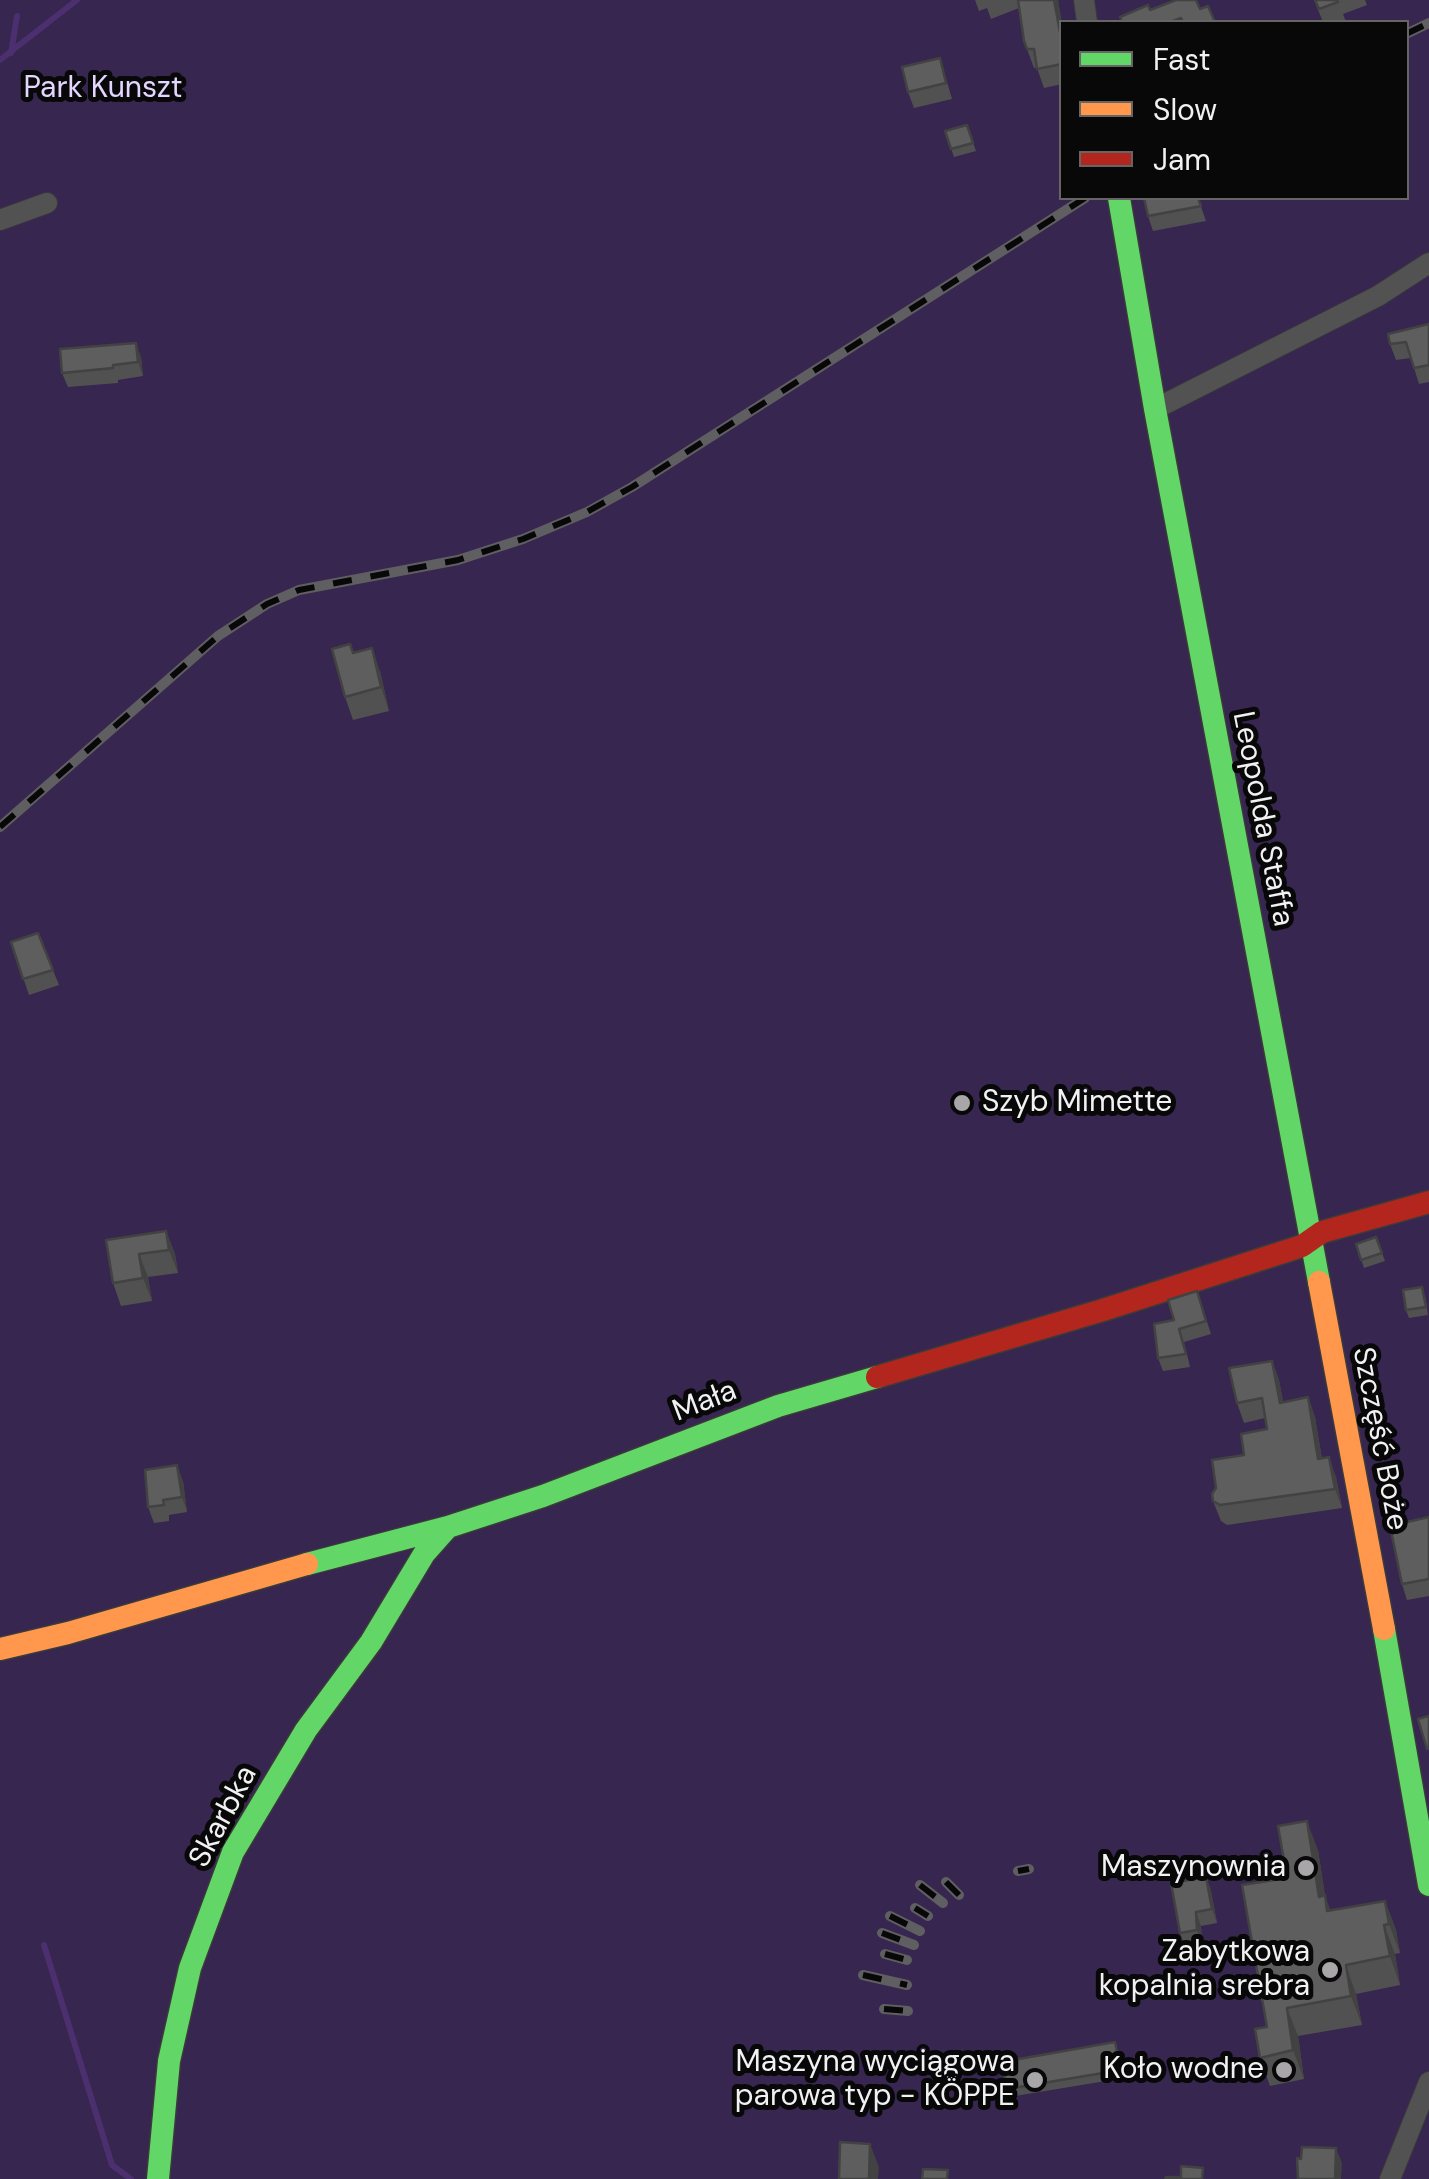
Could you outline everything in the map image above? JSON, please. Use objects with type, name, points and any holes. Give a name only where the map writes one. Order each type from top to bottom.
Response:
[{"type":"street","name":"Leopolda Staffa","points":[[1119,200],[1311,1240]]},
{"type":"street","points":[[0,220],[47,203]]},
{"type":"street","points":[[1155,409],[1378,296],[1429,263]]},
{"type":"street","name":"Mała","points":[[0,1649],[448,1528],[778,1406],[1086,1315],[1311,1240],[1322,1232],[1429,1202]]},
{"type":"street","name":"Szczęść Boże","points":[[1311,1240],[1429,1885]]},
{"type":"street","name":"Skarbka","points":[[158,2179],[169,2061],[190,1968],[233,1852],[306,1730],[371,1642],[424,1554],[448,1528]]},
{"type":"street","points":[[1390,2179],[1429,2082]]},
{"type":"green space","name":"Park Kunszt","points":[[0,0],[1429,0],[1429,2179],[0,2179]]},
{"type":"building","points":[[1018,0],[1054,0],[1059,65],[1037,69],[1034,49],[1027,49]]},
{"type":"building","points":[[1176,0],[1196,0],[1200,9],[1208,6],[1214,20],[1120,17],[1148,5],[1150,10]]},
{"type":"building","points":[[1315,0],[1337,0],[1338,2],[1319,9]]},
{"type":"building","points":[[940,58],[946,83],[908,92],[902,67]]},
{"type":"building","points":[[967,125],[973,143],[951,149],[945,131]]},
{"type":"building","points":[[1144,200],[1199,200],[1201,206],[1148,216]]},
{"type":"building","points":[[1429,324],[1429,365],[1414,368],[1406,342],[1390,344],[1388,334]]},
{"type":"building","points":[[136,343],[138,362],[62,373],[60,349]]},
{"type":"building","points":[[350,644],[353,653],[372,648],[381,687],[345,697],[332,649]]},
{"type":"building","points":[[38,933],[53,970],[23,979],[11,942]]},
{"type":"building","points":[[166,1231],[169,1250],[139,1254],[143,1278],[113,1283],[106,1240]]},
{"type":"building","points":[[1376,1237],[1382,1253],[1361,1260],[1356,1244]]},
{"type":"building","points":[[1422,1287],[1426,1307],[1406,1310],[1403,1290]]},
{"type":"building","points":[[1197,1291],[1206,1321],[1179,1329],[1186,1354],[1158,1358],[1154,1324],[1174,1320],[1168,1300]]},
{"type":"building","points":[[1272,1361],[1280,1403],[1308,1397],[1318,1459],[1329,1457],[1335,1489],[1220,1505],[1213,1501],[1216,1488],[1212,1460],[1244,1455],[1241,1434],[1267,1429],[1262,1398],[1237,1403],[1229,1368]]},
{"type":"building","points":[[177,1465],[182,1497],[148,1507],[145,1470]]},
{"type":"building","points":[[1429,1517],[1429,1579],[1402,1584],[1390,1526]]},
{"type":"building","points":[[1429,1716],[1429,1748],[1427,1749],[1418,1719]]},
{"type":"building","points":[[1307,1821],[1319,1897],[1325,1895],[1327,1911],[1385,1901],[1389,1924],[1384,1925],[1390,1956],[1346,1965],[1351,1996],[1287,2008],[1293,2050],[1260,2058],[1255,2029],[1267,2027],[1242,1885],[1287,1878],[1278,1826]]},
{"type":"building","points":[[1206,1877],[1212,1909],[1196,1912],[1197,1930],[1180,1933],[1171,1883]]},
{"type":"building","points":[[1115,2042],[1121,2070],[1007,2089],[1002,2062]]},
{"type":"building","points":[[840,2142],[870,2144],[869,2179],[839,2179]]},
{"type":"building","points":[[1302,2147],[1336,2148],[1335,2179],[1298,2179],[1297,2158],[1301,2159]]},
{"type":"building","points":[[1181,2166],[1203,2168],[1202,2179],[1165,2179],[1181,2177]]},
{"type":"building","points":[[923,2169],[948,2170],[947,2179],[922,2179]]},
{"type":"waterway","points":[[0,60],[77,0]]},
{"type":"waterway","points":[[11,53],[17,16]]},
{"type":"waterway","points":[[44,1945],[112,2165],[131,2179]]},
{"type":"railway","points":[[1409,33],[1429,23]]},
{"type":"railway","points":[[0,827],[218,636],[267,604],[299,590],[458,560],[587,512],[1082,200]]},
{"type":"railway","points":[[1018,1871],[1029,1869]]},
{"type":"railway","points":[[946,1882],[959,1895]]},
{"type":"railway","points":[[920,1885],[943,1903]]},
{"type":"railway","points":[[915,1908],[928,1916]]},
{"type":"railway","points":[[890,1916],[920,1931]]},
{"type":"railway","points":[[882,1933],[914,1945]]},
{"type":"railway","points":[[885,1954],[907,1960]]},
{"type":"railway","points":[[863,1975],[907,1985]]},
{"type":"railway","points":[[884,2009],[908,2011]]},
{"type":"traffic: fast","points":[[1119,200],[1319,1282]]},
{"type":"traffic: fast","points":[[307,1564],[448,1527],[543,1496],[778,1406],[877,1377]]},
{"type":"traffic: fast","points":[[158,2179],[169,2061],[190,1968],[233,1852],[306,1730],[371,1642],[424,1554],[448,1527]]},
{"type":"traffic: fast","points":[[1384,1629],[1429,1885]]},
{"type":"traffic: slow","points":[[1319,1282],[1384,1629]]},
{"type":"traffic: slow","points":[[0,1649],[307,1564]]},
{"type":"traffic: jam","points":[[877,1377],[1103,1310],[1302,1246],[1322,1232],[1429,1202]]},
{"type":"place","name":"Szyb Mimette","points":[[962,1103]]},
{"type":"place","name":"Maszynownia","points":[[1306,1868]]},
{"type":"place","name":"Zabytkowa kopalnia srebra","points":[[1330,1970]]},
{"type":"place","name":"Koło wodne","points":[[1284,2070]]},
{"type":"place","name":"Maszyna wyciągowa parowa typ - KÖPPE","points":[[1035,2080]]}]
